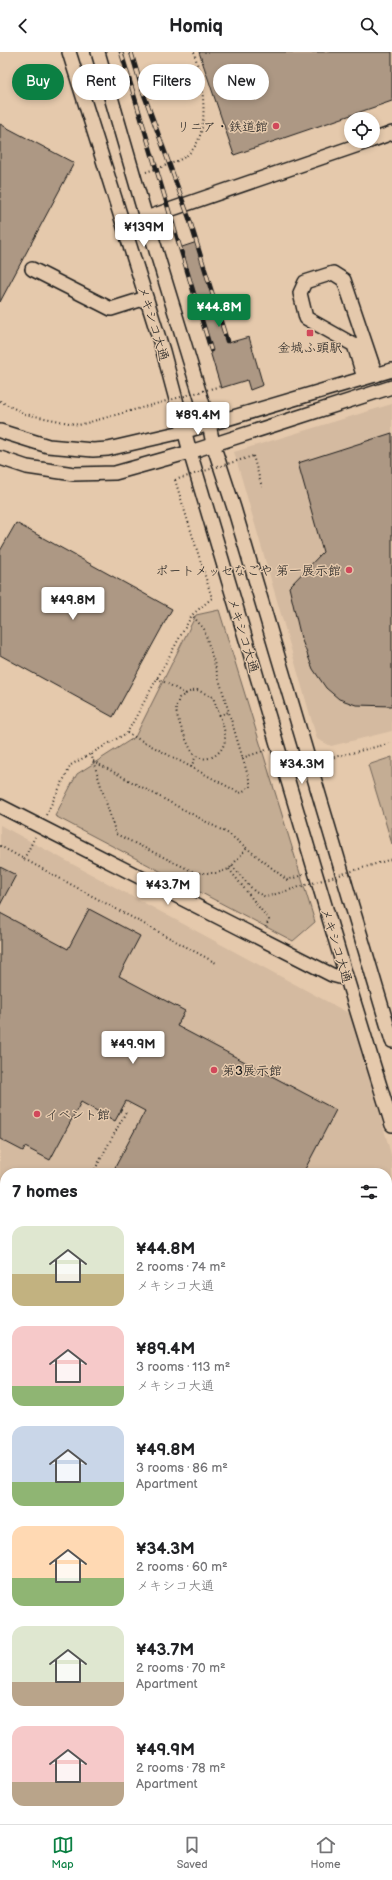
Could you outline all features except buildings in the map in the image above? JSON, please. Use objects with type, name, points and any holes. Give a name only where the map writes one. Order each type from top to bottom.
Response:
[{"type":"street","name":"メキシコ大通","points":[[69,52],[186,431],[190,452],[392,1126]]},
{"type":"street","name":"メキシコ大通","points":[[98,52],[146,218],[209,424],[213,444],[234,508],[392,1041]]},
{"type":"street","points":[[380,137],[392,133]]},
{"type":"street","points":[[146,218],[350,148]]},
{"type":"street","points":[[32,269],[111,308],[146,298]]},
{"type":"street","points":[[333,273],[344,280],[370,377],[354,345],[306,318],[300,293],[305,282],[333,273]]},
{"type":"street","points":[[0,431],[48,446],[93,450],[108,449],[186,431],[392,370]]},
{"type":"street","points":[[0,458],[27,467],[74,474],[115,473],[190,452],[392,387]]},
{"type":"street","points":[[0,806],[332,974],[347,980]]},
{"type":"path","points":[[146,172],[184,158],[194,148],[201,132],[204,108],[201,77],[194,52]]},
{"type":"path","points":[[0,401],[25,414],[79,425],[221,386]]},
{"type":"path","points":[[24,859],[71,765],[127,733],[192,615],[212,598],[175,480],[253,456],[262,487]]},
{"type":"path","points":[[127,733],[240,793],[251,786],[204,629],[192,615]]},
{"type":"path","points":[[157,678],[186,694]]},
{"type":"path","points":[[197,690],[213,697],[219,715],[226,737],[223,749],[217,755],[206,759],[196,756],[189,750],[176,710],[179,698],[197,690]]},
{"type":"path","points":[[219,715],[229,712]]},
{"type":"path","points":[[310,763],[392,743]]},
{"type":"path","points":[[242,758],[267,750]]},
{"type":"path","points":[[91,754],[116,834],[196,874],[216,873],[229,869],[248,848]]},
{"type":"path","points":[[191,767],[196,756]]},
{"type":"path","points":[[93,761],[229,834],[287,880],[304,874]]},
{"type":"path","points":[[0,846],[216,963]]},
{"type":"path","points":[[232,866],[255,892],[266,897],[392,859]]},
{"type":"path","points":[[229,869],[269,920],[264,930]]},
{"type":"path","points":[[96,1168],[126,1110]]},
{"type":"shaded area","points":[[392,404],[392,731],[331,746],[317,739],[234,452]]},
{"type":"shaded area","points":[[219,610],[315,922],[293,941],[55,816],[77,774],[135,737],[196,615]]},
{"type":"shaded area","points":[[392,757],[392,844],[368,765]]},
{"type":"shaded area","points":[[0,825],[352,1015],[392,1158],[392,1168],[0,1168]]},
{"type":"railway","points":[[121,52],[211,350]]},
{"type":"railway","points":[[131,52],[143,92],[189,218],[227,341]]},
{"type":"place","name":"リニア・鉄道館","points":[[276,126]]},
{"type":"place","name":"金城ふ頭駅","points":[[310,333]]},
{"type":"place","name":"ポートメッセなごや 第一展示館","points":[[349,570]]},
{"type":"place","name":"第3展示館","points":[[214,1070]]},
{"type":"place","name":"イベント館","points":[[37,1114]]}]
